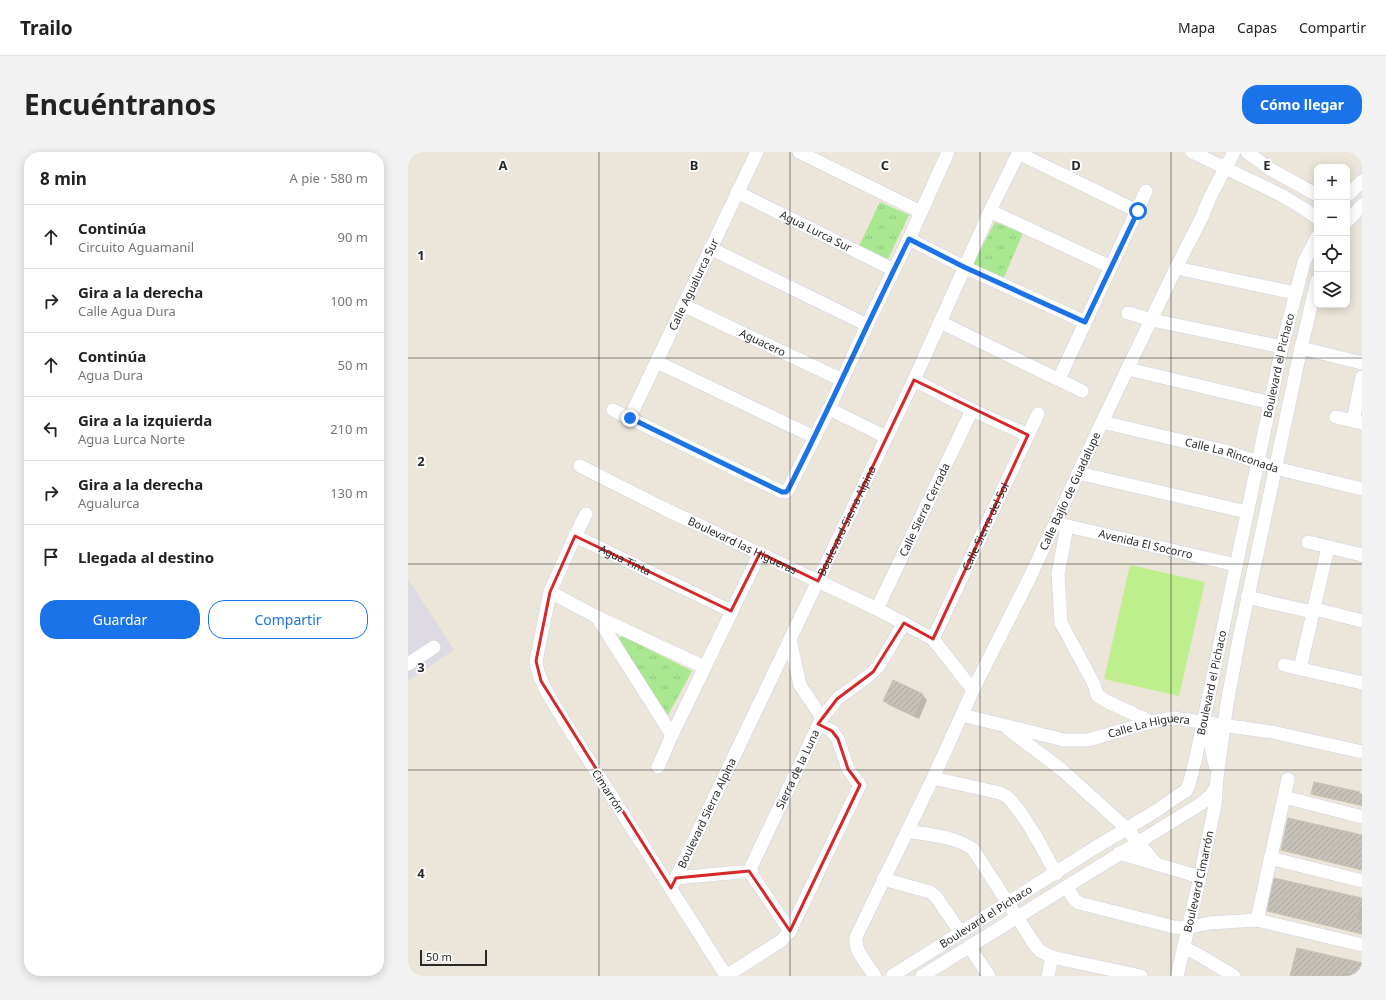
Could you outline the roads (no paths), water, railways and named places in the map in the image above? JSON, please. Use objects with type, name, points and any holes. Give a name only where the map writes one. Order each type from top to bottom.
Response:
[{"type":"street","name":"Calle Agualurca Sur","points":[[630,418],[757,152]]},
{"type":"street","points":[[799,152],[921,212]]},
{"type":"street","points":[[1192,152],[1281,195],[1314,216]]},
{"type":"street","name":"Calle Bajío de Guadalupe","points":[[875,976],[857,949],[855,943],[856,937],[933,778],[973,690],[1030,577],[1061,525],[1078,473],[1202,217],[1210,197],[1234,152]]},
{"type":"street","points":[[1247,152],[1270,169],[1314,194]]},
{"type":"street","points":[[613,410],[786,492],[829,409],[867,324],[909,239],[946,153]]},
{"type":"street","points":[[1018,153],[1138,211]]},
{"type":"street","name":"Boulevard Sierra Alpina","points":[[674,883],[914,380],[964,267],[1018,153]]},
{"type":"street","points":[[1350,193],[1362,181]]},
{"type":"street","points":[[1059,379],[1146,191]]},
{"type":"street","name":"Agua Lurca Sur","points":[[737,192],[894,270]]},
{"type":"street","points":[[1350,218],[1362,205]]},
{"type":"street","points":[[990,211],[1111,267]]},
{"type":"street","points":[[909,239],[964,267],[1085,322]]},
{"type":"street","name":"Boulevard el Pichaco","points":[[892,976],[1186,791],[1189,785],[1204,722],[1282,347],[1304,262],[1314,243]]},
{"type":"street","points":[[710,248],[867,324]]},
{"type":"street","points":[[1176,268],[1295,293]]},
{"type":"street","name":"Boulevard el Pichaco","points":[[922,976],[1202,803],[1210,796],[1216,782],[1232,672],[1248,594],[1314,294]]},
{"type":"street","name":"Aguacero","points":[[683,305],[842,380]]},
{"type":"street","points":[[1128,313],[1152,320],[1282,347]]},
{"type":"street","points":[[940,322],[1082,391]]},
{"type":"street","points":[[1302,344],[1328,350],[1362,355]]},
{"type":"street","points":[[1328,350],[1362,363]]},
{"type":"street","points":[[657,362],[814,438]]},
{"type":"street","points":[[1128,369],[1271,402]]},
{"type":"street","points":[[1336,417],[1357,422],[1362,377]]},
{"type":"street","points":[[914,380],[972,410],[1028,435]]},
{"type":"street","points":[[829,409],[886,437]]},
{"type":"street","name":"Calle Sierra Cerrada","points":[[877,609],[972,410]]},
{"type":"street","name":"Calle Sierra del Sol","points":[[932,639],[1038,414]]},
{"type":"street","name":"Calle La Rinconada","points":[[1102,422],[1225,451],[1275,468],[1362,490]]},
{"type":"street","name":"Boulevard las Higueras","points":[[580,466],[662,508],[760,553],[904,623],[932,639],[973,690]]},
{"type":"street","points":[[1078,473],[1247,512]]},
{"type":"street","points":[[586,514],[550,592],[597,617],[704,667]]},
{"type":"street","points":[[1061,525],[1058,574],[1061,623],[1094,684],[1097,695],[1106,701],[1151,722]]},
{"type":"street","name":"Avenida El Socorro","points":[[1061,525],[1236,565]]},
{"type":"street","name":"Agua Tinta","points":[[575,536],[731,611]]},
{"type":"street","points":[[1308,542],[1362,555]]},
{"type":"street","points":[[1300,669],[1328,547]]},
{"type":"street","points":[[658,767],[704,667],[760,553]]},
{"type":"street","name":"Cimarrón","points":[[550,592],[536,661],[536,669],[541,681],[604,785],[674,883],[726,976]]},
{"type":"street","points":[[1248,594],[1362,621]]},
{"type":"street","points":[[597,617],[672,735]]},
{"type":"street","name":"Sierra de la Luna","points":[[751,871],[751,867],[820,721],[837,699],[878,667],[904,623]]},
{"type":"street","points":[[726,976],[781,941],[790,931],[860,785],[848,768],[838,739],[832,731],[820,721],[800,685],[790,640]]},
{"type":"street","points":[[408,664],[434,648]]},
{"type":"street","points":[[1284,665],[1362,683]]},
{"type":"street","name":"Calle La Higuera","points":[[962,715],[1064,740],[1088,740],[1151,722],[1173,718],[1272,732],[1362,752]]},
{"type":"street","points":[[1204,722],[1209,726],[1211,731],[1211,747],[1216,782]]},
{"type":"street","points":[[1002,724],[1062,770],[1127,829],[1155,864]]},
{"type":"street","points":[[933,778],[1000,793],[1006,796],[1012,801],[1034,835],[1056,874]]},
{"type":"street","points":[[1257,920],[1288,779]]},
{"type":"street","name":"Boulevard Cimarrón","points":[[1177,976],[1215,805],[1216,782]]},
{"type":"street","points":[[1284,797],[1362,817]]},
{"type":"street","points":[[907,831],[951,838],[964,843],[973,849],[1016,918],[1040,951],[1052,957],[1141,976]]},
{"type":"street","points":[[1119,853],[1200,878]]},
{"type":"street","points":[[1270,858],[1362,881]]},
{"type":"street","points":[[674,883],[751,871],[752,875],[790,931]]},
{"type":"street","points":[[883,880],[930,892],[936,897],[961,933]]},
{"type":"street","points":[[1066,887],[1075,900],[1079,903],[1143,920],[1187,928],[1209,923],[1257,920],[1362,945]]},
{"type":"street","points":[[969,946],[989,976]]},
{"type":"street","points":[[1183,947],[1234,976]]},
{"type":"street","points":[[1048,976],[1052,957]]}]
